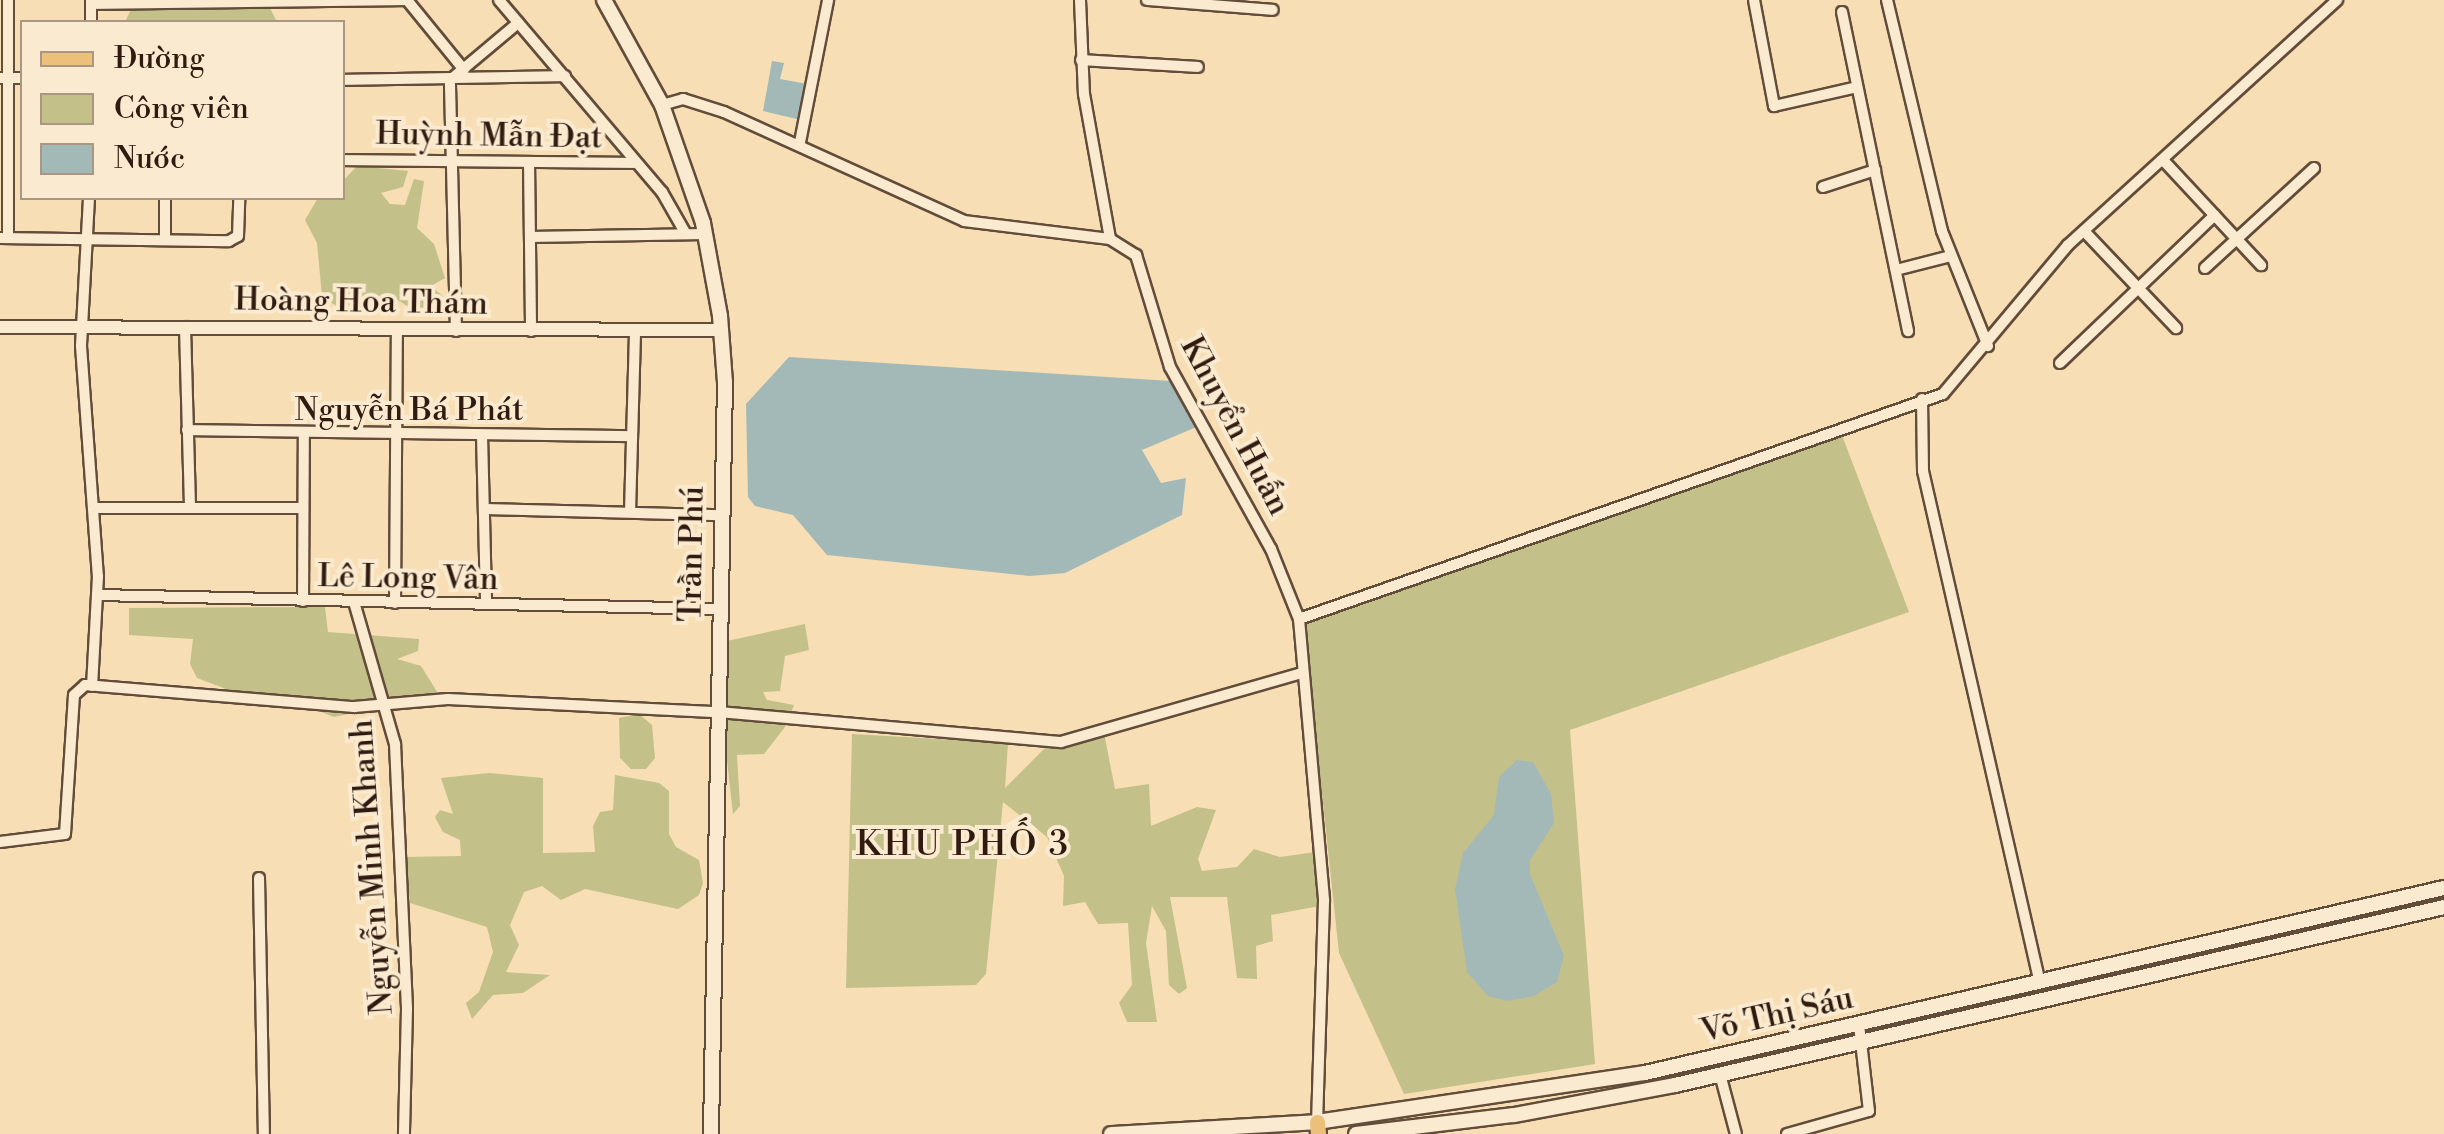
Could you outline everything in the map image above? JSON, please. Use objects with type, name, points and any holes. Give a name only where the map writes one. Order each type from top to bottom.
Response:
[{"type":"main road","name":"Trần Phú","points":[[604,0],[662,105],[705,234],[721,330],[711,1134]]},
{"type":"main road","name":"Võ Thị Sáu","points":[[1111,1134],[1318,1128],[1519,1096],[1858,1025],[2039,979],[2444,888]]},
{"type":"main road","name":"Võ Thị Sáu","points":[[1356,1134],[1514,1115],[1720,1074],[2444,907]]},
{"type":"street","points":[[8,0],[4,238],[229,241],[238,236],[239,200]]},
{"type":"street","points":[[90,2],[406,0],[464,70]]},
{"type":"street","points":[[498,0],[662,192],[686,234]]},
{"type":"street","points":[[800,142],[828,0]]},
{"type":"street","points":[[662,105],[688,100],[800,142],[964,220],[1110,240],[1081,60],[1080,0]]},
{"type":"street","points":[[1147,0],[1273,10]]},
{"type":"street","points":[[1754,0],[1774,106],[1857,87]]},
{"type":"street","points":[[1887,0],[1952,256],[1988,346]]},
{"type":"street","points":[[1299,619],[1946,392],[1988,346],[2009,311],[2084,230],[2337,0]]},
{"type":"street","points":[[1842,12],[1908,331]]},
{"type":"street","points":[[450,80],[518,23]]},
{"type":"street","points":[[1081,60],[1198,67]]},
{"type":"street","points":[[345,80],[565,76]]},
{"type":"street","points":[[450,80],[456,331]]},
{"type":"street","name":"Huỳnh Mẫn Đạt","points":[[345,160],[634,163]]},
{"type":"street","points":[[2163,160],[2262,265]]},
{"type":"street","points":[[529,162],[531,331]]},
{"type":"street","points":[[2205,268],[2314,168]]},
{"type":"street","points":[[1823,186],[1875,170]]},
{"type":"street","points":[[89,200],[86,327],[81,346],[95,508],[97,594],[92,686]]},
{"type":"street","points":[[165,200],[165,238]]},
{"type":"street","points":[[2060,362],[2215,215]]},
{"type":"street","points":[[2084,230],[2176,328]]},
{"type":"street","points":[[530,237],[705,234]]},
{"type":"street","name":"Khuyển Huấn","points":[[1110,240],[1136,255],[1170,366],[1272,549],[1299,619],[1324,901],[1318,1128]]},
{"type":"street","points":[[1896,270],[1952,256]]},
{"type":"street","points":[[185,326],[190,508]]},
{"type":"street","name":"Hoàng Hoa Thám","points":[[0,327],[721,330]]},
{"type":"street","points":[[395,603],[396,330]]},
{"type":"street","points":[[630,512],[635,331]]},
{"type":"street","points":[[1922,399],[1922,471],[2039,979]]},
{"type":"street","name":"Nguyễn Bá Phát","points":[[187,430],[304,435],[632,436]]},
{"type":"street","points":[[302,601],[304,435]]},
{"type":"street","points":[[482,435],[486,604]]},
{"type":"street","points":[[95,508],[302,508]]},
{"type":"street","points":[[485,508],[721,514]]},
{"type":"street","name":"Lê Long Vân","points":[[97,594],[718,609]]},
{"type":"street","name":"Nguyễn Minh Khanh","points":[[354,602],[387,705],[397,769],[407,1009],[404,1134]]},
{"type":"street","points":[[0,842],[65,834],[74,695],[92,686],[387,705],[448,699],[718,712],[1061,742],[1301,673]]},
{"type":"street","points":[[259,878],[264,1134]]},
{"type":"street","points":[[1788,1134],[1869,1111],[1858,1025]]},
{"type":"street","points":[[1720,1074],[1736,1134]]},
{"type":"green space","points":[[207,0],[213,9],[269,6],[276,20],[126,20],[135,1]]},
{"type":"green space","points":[[357,166],[408,171],[403,187],[381,193],[390,204],[405,205],[414,179],[424,181],[417,228],[434,244],[445,278],[431,286],[459,310],[419,313],[396,299],[338,307],[322,296],[317,243],[305,220],[317,200],[345,200],[345,179]]},
{"type":"green space","points":[[1840,430],[1909,612],[1570,730],[1595,1064],[1404,1094],[1339,953],[1303,616]]},
{"type":"green space","points":[[325,607],[328,632],[419,639],[418,651],[397,659],[421,666],[439,695],[334,717],[286,698],[234,692],[197,678],[190,664],[193,639],[129,635],[129,608]]},
{"type":"green space","points":[[805,624],[809,650],[785,656],[780,691],[763,692],[767,700],[794,705],[785,727],[764,754],[737,755],[740,806],[733,814],[724,733],[727,641]]},
{"type":"green space","points":[[639,714],[652,725],[655,758],[646,769],[631,769],[620,758],[619,718]]},
{"type":"green space","points":[[1104,733],[1115,789],[1149,784],[1151,826],[1197,807],[1216,810],[1198,859],[1202,871],[1237,867],[1254,849],[1280,857],[1316,852],[1320,906],[1271,915],[1273,941],[1256,946],[1257,979],[1237,978],[1227,897],[1170,897],[1187,988],[1179,994],[1169,985],[1166,931],[1152,906],[1146,943],[1157,1022],[1127,1022],[1119,1003],[1132,985],[1128,923],[1098,924],[1085,902],[1063,906],[1064,876],[1047,837],[1003,802],[986,974],[976,985],[846,988],[852,734],[1008,743],[1005,788],[1045,748]]},
{"type":"green space","points":[[489,773],[543,778],[543,853],[595,852],[593,826],[600,812],[613,810],[615,775],[659,783],[669,791],[669,834],[676,847],[699,860],[703,883],[699,895],[678,909],[585,889],[561,900],[542,886],[524,892],[510,925],[519,945],[506,972],[550,975],[523,993],[493,995],[472,1019],[466,1003],[479,992],[493,952],[487,927],[410,903],[405,857],[461,856],[460,840],[443,832],[435,817],[440,810],[453,814],[441,778]]},
{"type":"water","points":[[772,61],[784,63],[780,79],[813,85],[805,121],[763,111]]},
{"type":"water","points":[[789,357],[1171,381],[1199,426],[1142,450],[1161,483],[1186,478],[1182,515],[1065,573],[1030,576],[827,555],[793,515],[755,506],[748,497],[746,404]]},
{"type":"water","points":[[1517,760],[1533,762],[1551,794],[1554,823],[1530,860],[1530,874],[1564,956],[1557,982],[1534,996],[1507,1001],[1488,996],[1467,972],[1455,889],[1463,853],[1494,815],[1499,777]]},
{"type":"district","name":"KHU PHỐ 3","points":[[963,845]]}]
